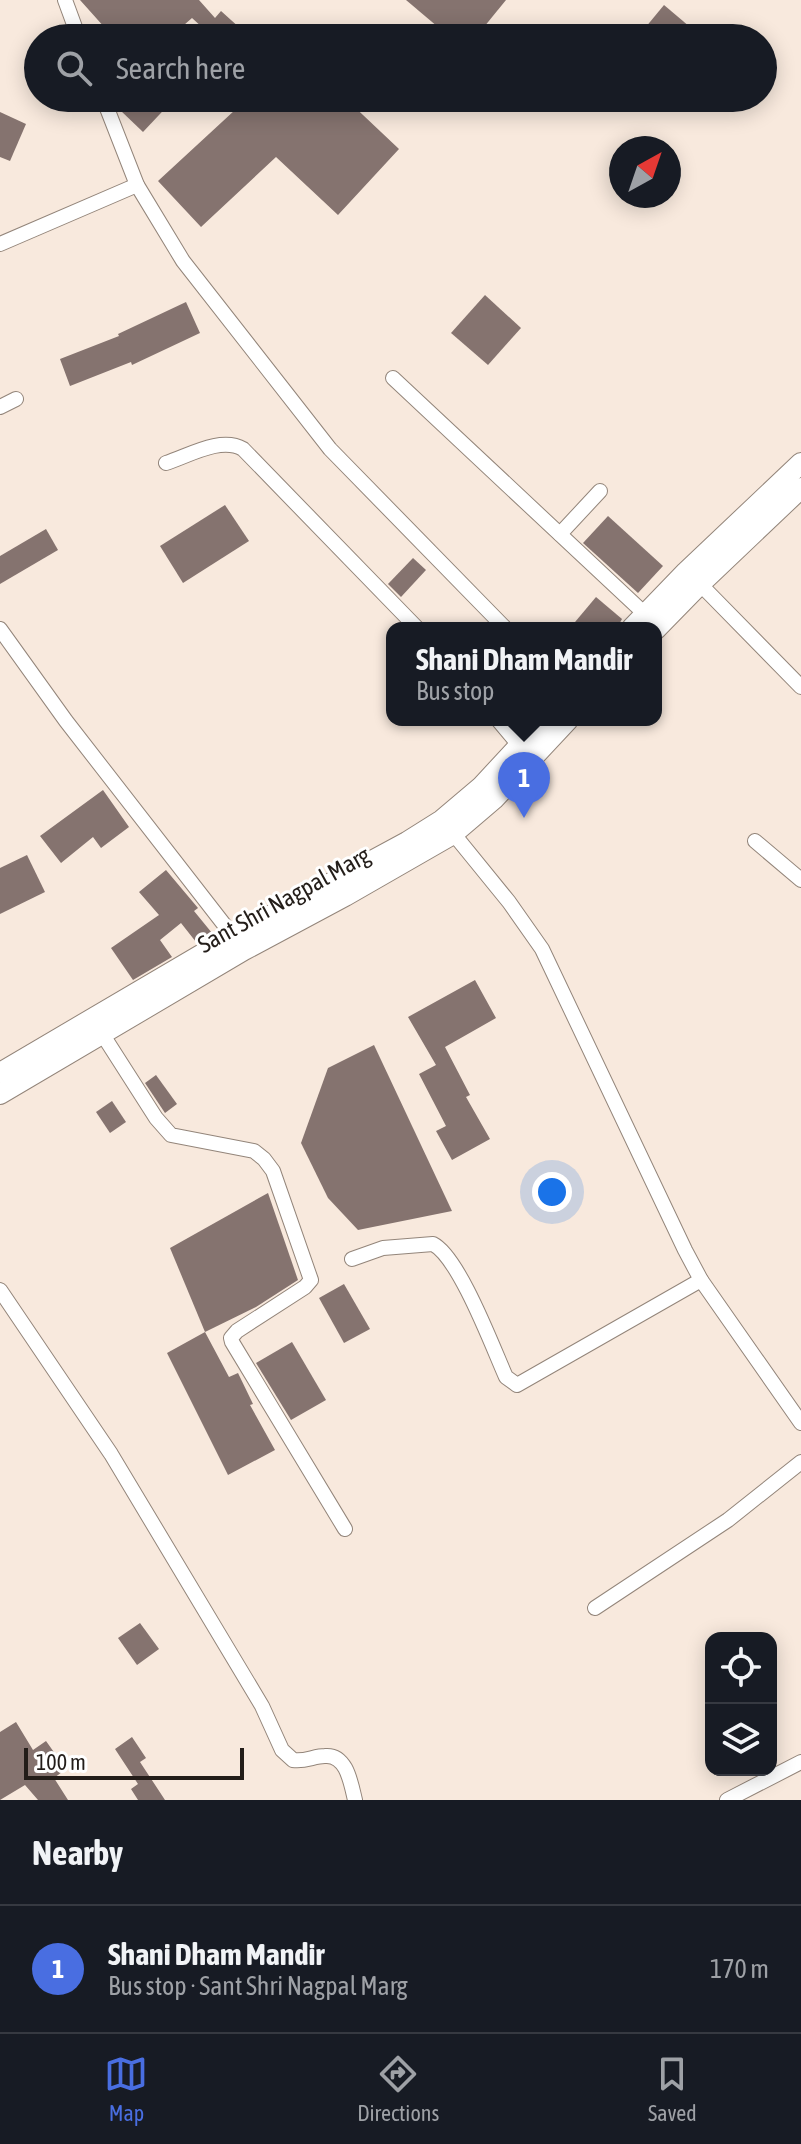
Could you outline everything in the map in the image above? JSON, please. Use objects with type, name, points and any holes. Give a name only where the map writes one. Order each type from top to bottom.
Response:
[{"type":"main road","points":[[646,622],[801,463]]},
{"type":"main road","points":[[647,622],[700,584],[801,488]]},
{"type":"main road","name":"Sant Shri Nagpal Marg","points":[[0,1073],[233,936],[407,842],[448,827],[537,726]]},
{"type":"main road","name":"Sant Shri Nagpal Marg","points":[[0,1094],[244,950],[406,863],[448,827],[494,799],[562,726]]},
{"type":"street","points":[[65,0],[74,24]]},
{"type":"street","points":[[108,112],[137,185],[183,261],[330,449],[499,622]]},
{"type":"street","points":[[0,244],[137,185]]},
{"type":"street","points":[[393,378],[560,534],[642,622]]},
{"type":"street","points":[[0,407],[16,399]]},
{"type":"street","points":[[166,463],[223,444],[243,449],[411,622]]},
{"type":"street","points":[[560,534],[600,491]]},
{"type":"street","points":[[700,584],[801,687]]},
{"type":"street","points":[[0,629],[66,721],[233,936]]},
{"type":"street","points":[[503,726],[519,745]]},
{"type":"street","points":[[448,827],[509,902],[542,949],[701,1280],[801,1423]]},
{"type":"street","points":[[755,841],[801,880]]},
{"type":"street","points":[[101,1032],[156,1118],[171,1135],[254,1151],[273,1171],[311,1280],[231,1338],[345,1529]]},
{"type":"street","points":[[352,1259],[383,1248],[438,1246],[455,1267],[506,1377],[517,1385],[701,1280]]},
{"type":"street","points":[[0,1290],[111,1454],[258,1699],[282,1750],[293,1760],[324,1755],[337,1759],[345,1768],[355,1800]]},
{"type":"street","points":[[595,1608],[728,1520],[801,1462]]},
{"type":"street","points":[[727,1800],[801,1762]]},
{"type":"building","points":[[80,0],[199,0],[215,18],[221,11],[235,24],[199,24],[192,18],[185,24],[101,24]]},
{"type":"building","points":[[406,0],[506,0],[486,24],[434,24]]},
{"type":"building","points":[[664,5],[686,24],[648,24]]},
{"type":"building","points":[[0,112],[26,124],[10,161],[0,157]]},
{"type":"building","points":[[122,112],[162,112],[143,132]]},
{"type":"building","points":[[233,112],[360,112],[399,149],[338,215],[276,157],[201,227],[158,181]]},
{"type":"building","points":[[485,295],[521,328],[488,365],[451,333]]},
{"type":"building","points":[[186,302],[200,333],[132,365],[131,362],[70,386],[60,359],[119,336]]},
{"type":"building","points":[[225,505],[249,541],[183,583],[160,546]]},
{"type":"building","points":[[608,516],[663,566],[638,593],[583,543]]},
{"type":"building","points":[[46,529],[58,550],[0,584],[0,556]]},
{"type":"building","points":[[413,558],[426,570],[401,597],[388,584]]},
{"type":"building","points":[[596,597],[622,619],[620,622],[575,622]]},
{"type":"building","points":[[103,790],[129,827],[101,848],[93,837],[61,863],[40,836]]},
{"type":"building","points":[[27,855],[45,892],[0,914],[0,868]]},
{"type":"building","points":[[166,870],[198,908],[194,911],[212,933],[196,942],[181,923],[160,940],[172,957],[133,980],[111,948],[159,915],[139,892]]},
{"type":"building","points":[[475,980],[496,1018],[445,1047],[470,1095],[466,1097],[490,1139],[452,1160],[436,1131],[446,1126],[419,1074],[436,1065],[408,1017]]},
{"type":"building","points":[[374,1045],[452,1211],[358,1230],[328,1198],[301,1143],[328,1068]]},
{"type":"building","points":[[156,1075],[177,1104],[165,1113],[145,1083]]},
{"type":"building","points":[[112,1101],[126,1122],[110,1133],[96,1112]]},
{"type":"building","points":[[268,1193],[298,1280],[256,1307],[205,1332],[170,1248]]},
{"type":"building","points":[[344,1284],[370,1329],[344,1343],[319,1298]]},
{"type":"building","points":[[205,1332],[229,1377],[238,1373],[253,1404],[250,1405],[275,1450],[228,1475],[167,1353]]},
{"type":"building","points":[[292,1342],[326,1400],[291,1420],[256,1363]]},
{"type":"building","points":[[140,1623],[159,1649],[137,1665],[118,1638]]},
{"type":"building","points":[[16,1722],[33,1750],[46,1741],[66,1769],[54,1778],[68,1800],[38,1800],[25,1785],[0,1800],[0,1732]]},
{"type":"building","points":[[132,1737],[146,1758],[140,1762],[165,1800],[138,1800],[131,1789],[138,1784],[115,1749]]},
{"type":"place","name":"Shani Dham Mandir","points":[[524,818]]}]
